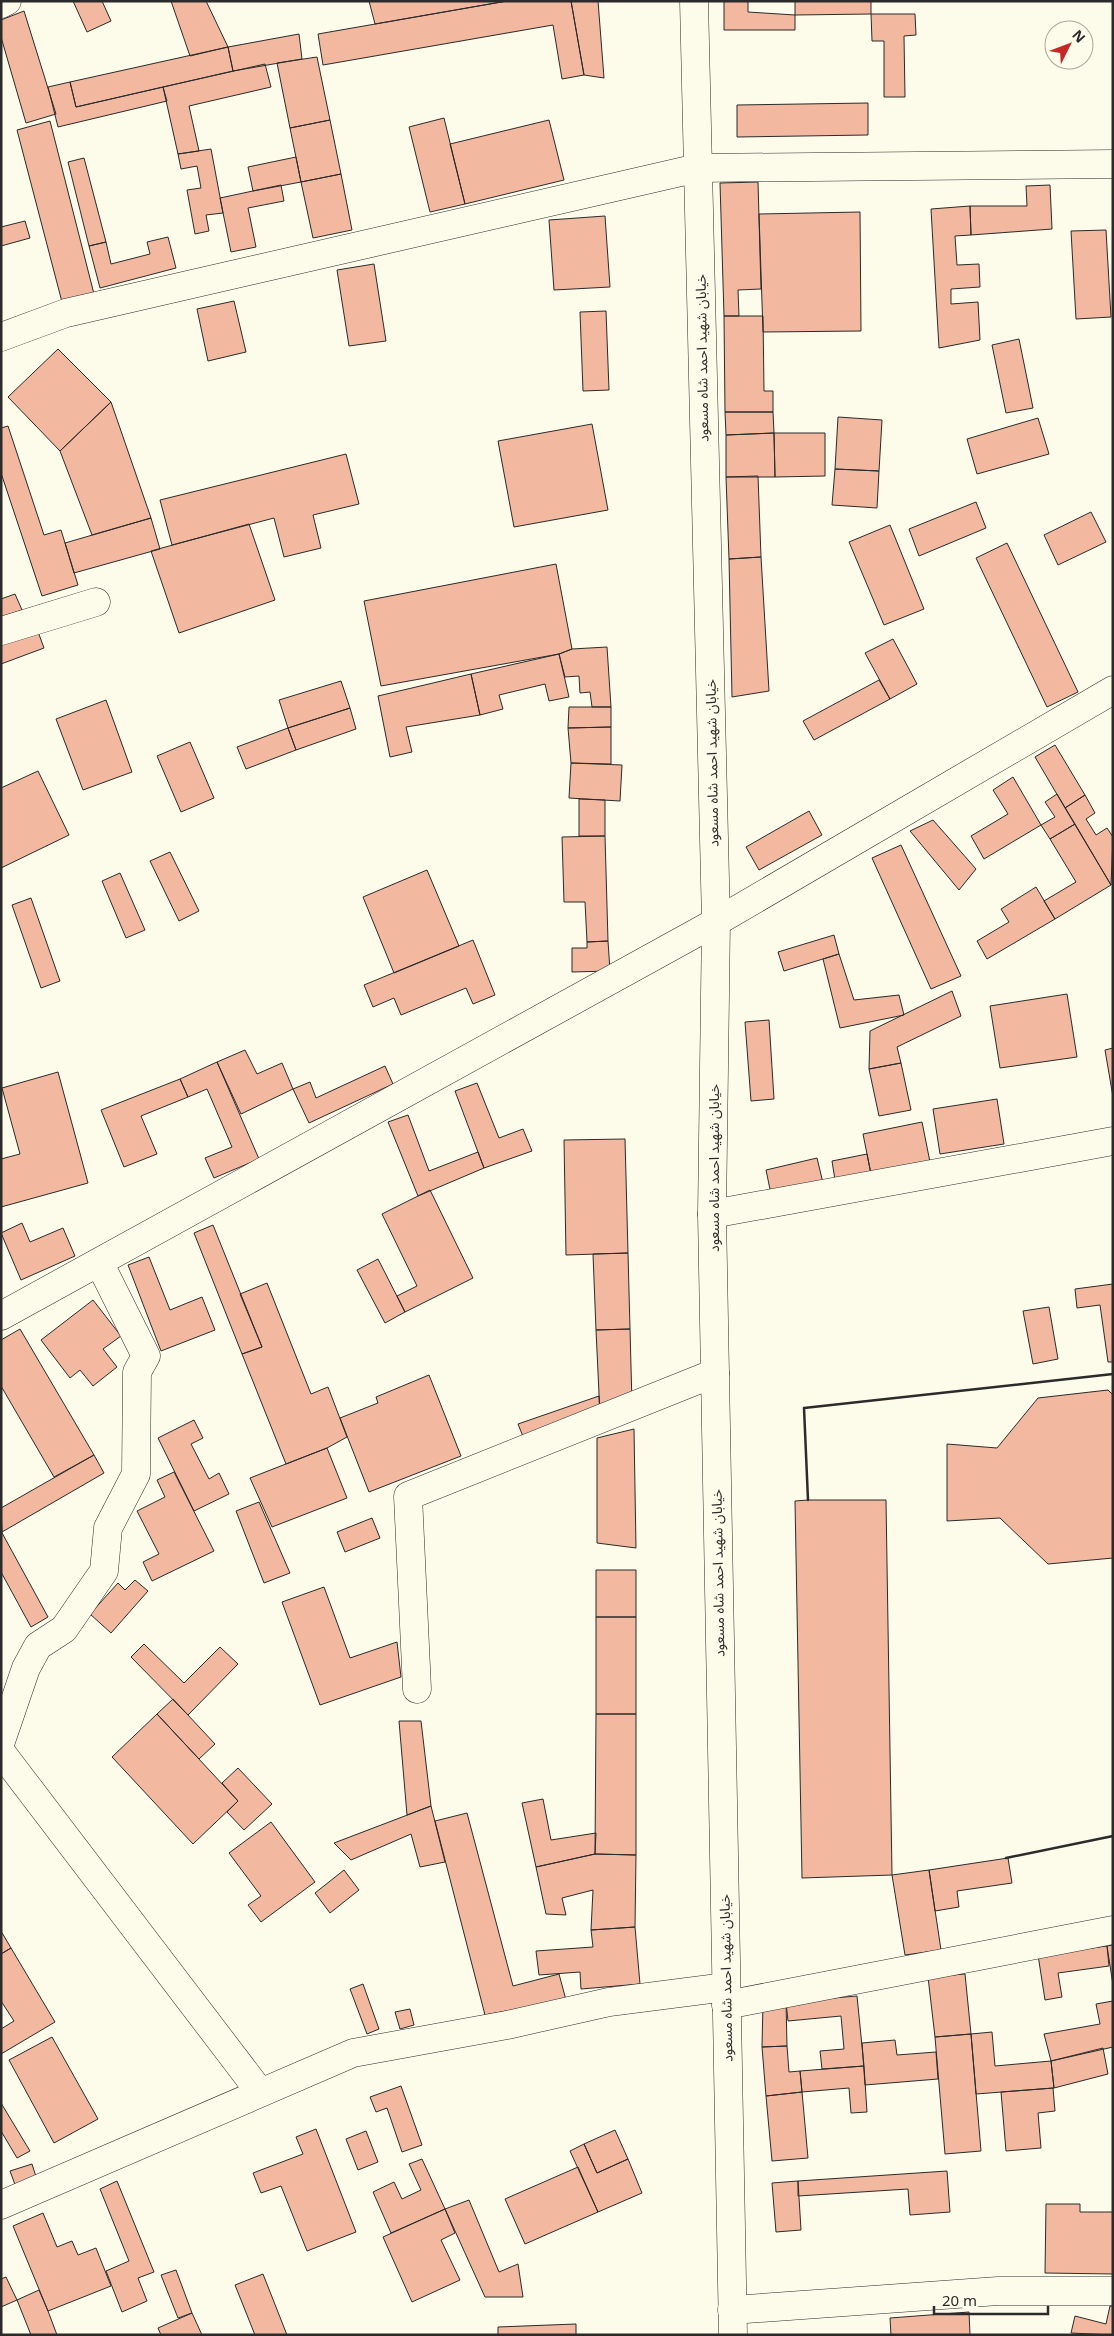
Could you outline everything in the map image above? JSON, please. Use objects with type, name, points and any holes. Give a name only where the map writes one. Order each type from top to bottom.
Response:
[{"type":"street","points":[[1,4],[7,1]]},
{"type":"street","name":"خیابان شهید احمد شاه مسعود","points":[[694,1],[716,922],[712,1214],[733,2322]]},
{"type":"street","points":[[1,337],[66,313],[698,168],[1113,164]]},
{"type":"street","points":[[1,631],[96,602]]},
{"type":"street","points":[[1,1316],[716,922],[1113,690]]},
{"type":"street","points":[[712,1214],[1113,1141]]},
{"type":"street","points":[[1,1741],[26,1668],[38,1646],[64,1629],[104,1571],[108,1528],[136,1474],[137,1372],[146,1356],[99,1262]]},
{"type":"street","points":[[417,1689],[408,1496],[715,1373]]},
{"type":"street","points":[[1,1752],[260,2092]]},
{"type":"street","points":[[1,2205],[352,2053],[507,2024],[609,2002],[726,1996],[1113,1930]]},
{"type":"street","points":[[733,2322],[998,2291],[1113,2291]]},
{"type":"building","points":[[73,1],[102,1],[111,21],[87,32]]},
{"type":"building","points":[[171,1],[206,1],[228,47],[190,56]]},
{"type":"building","points":[[369,1],[507,1],[375,24]]},
{"type":"building","points":[[507,1],[571,1],[584,75],[562,79],[553,25],[323,65],[318,34]]},
{"type":"building","points":[[571,1],[598,1],[604,78],[584,75]]},
{"type":"building","points":[[724,1],[748,1],[748,12],[795,15],[795,30],[724,30]]},
{"type":"building","points":[[795,1],[871,1],[871,14],[795,15]]},
{"type":"building","points":[[24,11],[56,114],[26,123],[1,37],[1,20]]},
{"type":"building","points":[[871,14],[915,14],[916,35],[904,36],[905,97],[884,97],[884,41],[872,41]]},
{"type":"building","points":[[299,34],[302,59],[233,71],[228,47]]},
{"type":"building","points":[[228,47],[233,71],[76,107],[70,82]]},
{"type":"building","points":[[317,57],[330,120],[290,128],[277,63]]},
{"type":"building","points":[[265,64],[271,87],[189,106],[199,151],[178,154],[163,87]]},
{"type":"building","points":[[70,82],[76,107],[163,87],[167,101],[58,127],[48,87]]},
{"type":"building","points":[[868,103],[868,135],[737,137],[737,105]]},
{"type":"building","points":[[444,118],[465,204],[430,212],[409,127]]},
{"type":"building","points":[[330,120],[341,174],[301,182],[290,128]]},
{"type":"building","points":[[549,120],[564,180],[465,204],[450,144]]},
{"type":"building","points":[[50,121],[94,294],[62,302],[17,130]]},
{"type":"building","points":[[211,149],[223,213],[206,215],[209,231],[195,234],[187,190],[201,188],[197,166],[181,169],[178,154]]},
{"type":"building","points":[[296,157],[301,182],[253,191],[248,167]]},
{"type":"building","points":[[84,158],[106,242],[89,246],[68,162]]},
{"type":"building","points":[[341,174],[352,230],[313,238],[301,182]]},
{"type":"building","points":[[758,182],[761,289],[738,290],[739,316],[724,316],[720,183]]},
{"type":"building","points":[[281,185],[284,201],[248,208],[256,247],[231,252],[220,198]]},
{"type":"building","points":[[1050,185],[1052,229],[971,235],[970,206],[1027,206],[1026,186]]},
{"type":"building","points":[[970,206],[971,235],[955,236],[957,265],[979,264],[980,287],[951,289],[951,304],[978,302],[980,340],[939,348],[931,209]]},
{"type":"building","points":[[860,212],[861,331],[763,332],[759,214]]},
{"type":"building","points":[[605,216],[610,287],[554,290],[549,220]]},
{"type":"building","points":[[25,221],[30,238],[1,246],[1,227]]},
{"type":"building","points":[[1106,230],[1111,317],[1076,319],[1071,231]]},
{"type":"building","points":[[168,237],[176,268],[100,288],[89,246],[106,242],[111,264],[150,254],[147,242]]},
{"type":"building","points":[[374,264],[386,341],[349,346],[337,270]]},
{"type":"building","points":[[234,301],[246,352],[208,361],[197,309]]},
{"type":"building","points":[[606,311],[609,390],[583,391],[580,312]]},
{"type":"building","points":[[724,316],[763,316],[764,391],[773,391],[773,412],[725,412]]},
{"type":"building","points":[[1019,339],[1033,408],[1006,413],[992,345]]},
{"type":"building","points":[[58,349],[111,402],[60,451],[8,397]]},
{"type":"building","points":[[111,402],[151,518],[92,535],[60,451]]},
{"type":"building","points":[[725,412],[773,412],[774,433],[726,435]]},
{"type":"building","points":[[838,417],[882,420],[879,471],[835,469]]},
{"type":"building","points":[[1038,418],[1049,454],[977,474],[967,439]]},
{"type":"building","points":[[592,424],[608,510],[514,527],[498,441]]},
{"type":"building","points":[[8,426],[44,535],[61,530],[78,585],[42,596],[1,473],[1,428]]},
{"type":"building","points":[[774,433],[825,433],[825,476],[775,477]]},
{"type":"building","points":[[774,433],[775,477],[726,477],[726,435]]},
{"type":"building","points":[[346,454],[359,504],[313,515],[321,548],[284,557],[274,518],[172,545],[160,500]]},
{"type":"building","points":[[835,469],[879,471],[877,508],[832,505]]},
{"type":"building","points":[[758,476],[761,557],[729,559],[726,477]]},
{"type":"building","points":[[976,502],[986,528],[919,556],[909,529]]},
{"type":"building","points":[[1091,512],[1106,542],[1058,565],[1044,535]]},
{"type":"building","points":[[151,518],[160,549],[74,573],[65,543]]},
{"type":"building","points":[[249,524],[275,600],[179,633],[151,551]]},
{"type":"building","points":[[890,525],[924,609],[884,625],[849,542]]},
{"type":"building","points":[[1007,543],[1078,692],[1047,707],[976,558]]},
{"type":"building","points":[[761,557],[769,691],[732,697],[729,559]]},
{"type":"building","points":[[556,564],[572,649],[559,654],[381,686],[364,601]]},
{"type":"building","points":[[15,594],[22,610],[1,617],[1,599]]},
{"type":"building","points":[[37,629],[44,648],[1,664],[1,643]]},
{"type":"building","points":[[893,639],[917,684],[890,699],[865,653]]},
{"type":"building","points":[[607,647],[611,707],[592,707],[590,692],[580,693],[579,676],[565,677],[559,654],[572,649]]},
{"type":"building","points":[[559,654],[569,697],[549,701],[545,684],[499,695],[503,709],[480,715],[471,674]]},
{"type":"building","points":[[471,674],[480,715],[406,727],[412,752],[390,757],[378,696]]},
{"type":"building","points":[[879,680],[890,699],[814,740],[803,721]]},
{"type":"building","points":[[341,681],[350,708],[288,728],[279,700]]},
{"type":"building","points":[[106,700],[132,772],[83,790],[56,719]]},
{"type":"building","points":[[569,707],[611,707],[611,727],[568,728]]},
{"type":"building","points":[[350,708],[356,729],[296,750],[288,728]]},
{"type":"building","points":[[611,727],[611,764],[571,763],[568,728]]},
{"type":"building","points":[[288,728],[296,750],[246,769],[237,747]]},
{"type":"building","points":[[190,742],[214,798],[181,812],[157,756]]},
{"type":"building","points":[[1055,745],[1085,795],[1065,808],[1035,757]]},
{"type":"building","points":[[571,763],[622,765],[620,801],[569,798]]},
{"type":"building","points":[[38,771],[69,835],[1,868],[1,788]]},
{"type":"building","points":[[1013,777],[1041,825],[984,859],[971,836],[1008,814],[993,790]]},
{"type":"building","points":[[1057,794],[1075,824],[1050,839],[1041,825],[1055,817],[1045,802]]},
{"type":"building","points":[[1085,795],[1095,813],[1086,819],[1096,835],[1107,828],[1113,837],[1111,885],[1065,808]]},
{"type":"building","points":[[579,799],[605,800],[605,836],[579,836]]},
{"type":"building","points":[[809,811],[822,835],[759,870],[746,847]]},
{"type":"building","points":[[933,820],[976,869],[959,890],[910,831]]},
{"type":"building","points":[[1075,824],[1111,885],[1055,919],[1044,901],[1076,882],[1050,839]]},
{"type":"building","points":[[605,836],[608,941],[587,942],[585,902],[564,902],[562,837]]},
{"type":"building","points":[[901,845],[961,976],[931,989],[872,858]]},
{"type":"building","points":[[170,852],[199,911],[179,921],[150,861]]},
{"type":"building","points":[[427,870],[459,946],[394,973],[363,897]]},
{"type":"building","points":[[120,873],[145,930],[126,938],[102,881]]},
{"type":"building","points":[[1036,887],[1055,919],[987,959],[977,941],[1009,922],[1001,909]]},
{"type":"building","points":[[31,898],[60,981],[41,988],[12,905]]},
{"type":"building","points":[[834,935],[839,954],[784,971],[778,952]]},
{"type":"building","points":[[473,940],[495,995],[473,1004],[466,988],[401,1015],[394,998],[373,1007],[364,985]]},
{"type":"building","points":[[608,941],[610,971],[572,972],[572,948],[587,948],[587,942]]},
{"type":"building","points":[[839,954],[854,1000],[899,995],[904,1015],[840,1028],[823,959]]},
{"type":"building","points":[[952,991],[961,1016],[897,1047],[901,1063],[869,1069],[870,1031]]},
{"type":"building","points":[[1067,994],[1077,1057],[1000,1068],[990,1006]]},
{"type":"building","points":[[769,1020],[774,1099],[751,1101],[745,1022]]},
{"type":"building","points":[[1113,1048],[1113,1097],[1105,1050]]},
{"type":"building","points":[[245,1050],[257,1074],[282,1063],[293,1089],[241,1114],[217,1062]]},
{"type":"building","points":[[217,1062],[259,1159],[214,1178],[205,1158],[232,1147],[207,1089],[188,1097],[180,1079]]},
{"type":"building","points":[[901,1063],[911,1110],[879,1116],[869,1069]]},
{"type":"building","points":[[385,1066],[393,1084],[309,1123],[293,1089],[310,1082],[316,1098]]},
{"type":"building","points":[[58,1072],[88,1183],[1,1207],[1,1159],[20,1154],[2,1088]]},
{"type":"building","points":[[180,1079],[188,1097],[141,1116],[157,1154],[124,1167],[101,1110]]},
{"type":"building","points":[[477,1083],[499,1138],[523,1129],[532,1151],[484,1168],[455,1091]]},
{"type":"building","points":[[997,1099],[1004,1144],[940,1154],[933,1109]]},
{"type":"building","points":[[408,1115],[429,1171],[478,1152],[484,1168],[418,1196],[388,1122]]},
{"type":"building","points":[[922,1122],[930,1162],[871,1174],[863,1134]]},
{"type":"building","points":[[625,1139],[628,1253],[566,1255],[564,1140]]},
{"type":"building","points":[[867,1154],[871,1174],[835,1180],[832,1161]]},
{"type":"building","points":[[817,1158],[824,1187],[772,1199],[766,1170]]},
{"type":"building","points":[[430,1190],[473,1278],[405,1312],[397,1296],[417,1286],[382,1214]]},
{"type":"building","points":[[22,1223],[30,1242],[63,1228],[75,1256],[21,1280],[1,1233]]},
{"type":"building","points":[[213,1225],[262,1347],[242,1354],[194,1233]]},
{"type":"building","points":[[628,1253],[630,1329],[596,1330],[593,1254]]},
{"type":"building","points":[[149,1257],[170,1310],[202,1297],[215,1330],[161,1351],[128,1265]]},
{"type":"building","points":[[378,1259],[405,1312],[385,1323],[357,1270]]},
{"type":"building","points":[[267,1283],[311,1394],[328,1387],[347,1437],[327,1448],[286,1464],[242,1354],[262,1347],[240,1294]]},
{"type":"building","points":[[1113,1284],[1113,1362],[1108,1362],[1100,1305],[1077,1308],[1075,1289]]},
{"type":"building","points":[[93,1300],[121,1336],[103,1349],[117,1367],[93,1386],[80,1370],[70,1378],[41,1340]]},
{"type":"building","points":[[1049,1307],[1058,1359],[1033,1364],[1023,1311]]},
{"type":"building","points":[[20,1329],[94,1455],[54,1477],[1,1386],[1,1340]]},
{"type":"building","points":[[630,1329],[632,1404],[600,1415],[596,1330]]},
{"type":"building","points":[[429,1375],[461,1456],[369,1492],[340,1418],[378,1403],[376,1397]]},
{"type":"building","points":[[1108,1390],[1113,1395],[1113,1558],[1048,1564],[1000,1518],[947,1521],[947,1444],[997,1448],[1038,1398]]},
{"type":"building","points":[[599,1396],[600,1415],[524,1439],[518,1424]]},
{"type":"building","points":[[194,1420],[203,1438],[191,1444],[209,1479],[219,1473],[229,1494],[194,1511],[158,1438]]},
{"type":"building","points":[[634,1429],[636,1548],[597,1543],[597,1438]]},
{"type":"building","points":[[327,1448],[347,1498],[272,1527],[250,1478]]},
{"type":"building","points":[[94,1455],[104,1473],[2,1532],[1,1508]]},
{"type":"building","points":[[174,1472],[214,1551],[152,1581],[143,1562],[159,1554],[137,1511],[165,1497],[157,1480]]},
{"type":"building","points":[[886,1500],[892,1875],[802,1878],[795,1501]]},
{"type":"building","points":[[259,1502],[290,1573],[264,1583],[236,1511]]},
{"type":"building","points":[[372,1518],[380,1538],[345,1552],[337,1532]]},
{"type":"building","points":[[1,1531],[48,1617],[31,1627],[1,1572]]},
{"type":"building","points":[[596,1570],[636,1570],[636,1617],[596,1617]]},
{"type":"building","points":[[135,1580],[148,1591],[111,1633],[90,1614],[118,1583],[125,1590]]},
{"type":"building","points":[[324,1587],[350,1658],[397,1642],[401,1677],[320,1705],[282,1602]]},
{"type":"building","points":[[596,1617],[636,1617],[636,1714],[596,1714]]},
{"type":"building","points":[[144,1644],[184,1683],[220,1647],[238,1664],[188,1715],[131,1657]]},
{"type":"building","points":[[173,1699],[215,1744],[199,1759],[157,1714]]},
{"type":"building","points":[[157,1714],[238,1801],[193,1844],[112,1757]]},
{"type":"building","points":[[596,1714],[636,1714],[636,1855],[595,1854]]},
{"type":"building","points":[[399,1721],[421,1721],[431,1806],[407,1815]]},
{"type":"building","points":[[238,1768],[272,1804],[244,1830],[227,1812],[238,1801],[222,1783]]},
{"type":"building","points":[[543,1799],[551,1840],[596,1833],[595,1854],[536,1867],[522,1803]]},
{"type":"building","points":[[431,1806],[445,1862],[420,1867],[411,1834],[351,1860],[334,1843]]},
{"type":"building","points":[[467,1813],[513,1986],[559,1974],[566,2000],[485,2015],[435,1821]]},
{"type":"building","points":[[271,1822],[315,1882],[261,1922],[248,1905],[261,1896],[229,1853]]},
{"type":"building","points":[[595,1854],[636,1855],[635,1927],[591,1930],[593,1890],[562,1898],[566,1915],[546,1914],[536,1867]]},
{"type":"building","points":[[1008,1858],[1012,1883],[957,1891],[959,1907],[935,1911],[929,1870]]},
{"type":"building","points":[[344,1870],[359,1890],[330,1913],[315,1893]]},
{"type":"building","points":[[929,1870],[941,1950],[905,1955],[892,1875]]},
{"type":"building","points":[[635,1927],[640,1984],[581,1989],[580,1972],[539,1975],[536,1951],[593,1947],[591,1930]]},
{"type":"building","points":[[1,1931],[11,1948],[1,1954]]},
{"type":"building","points":[[1113,1945],[1113,1985],[1107,1946]]},
{"type":"building","points":[[1107,1946],[1109,1966],[1058,1973],[1062,1997],[1045,2000],[1038,1955]]},
{"type":"building","points":[[11,1948],[55,2022],[1,2054],[1,2029],[14,2021],[1,2001],[1,1954]]},
{"type":"building","points":[[965,1974],[971,2034],[935,2037],[928,1977]]},
{"type":"building","points":[[363,1984],[379,2029],[367,2034],[350,1989]]},
{"type":"building","points":[[857,1996],[864,2066],[822,2069],[820,2051],[844,2049],[841,2016],[788,2021],[786,2002]]},
{"type":"building","points":[[763,2001],[786,2002],[787,2046],[762,2047]]},
{"type":"building","points":[[1113,2001],[1113,2047],[1051,2061],[1044,2034],[1100,2024],[1096,2004]]},
{"type":"building","points":[[410,2009],[414,2025],[400,2029],[395,2012]]},
{"type":"building","points":[[992,2032],[995,2066],[1051,2061],[1054,2088],[976,2094],[971,2034]]},
{"type":"building","points":[[971,2034],[981,2151],[945,2154],[935,2037]]},
{"type":"building","points":[[52,2037],[98,2119],[54,2143],[9,2060]]},
{"type":"building","points":[[895,2040],[897,2055],[936,2052],[938,2079],[865,2085],[862,2043]]},
{"type":"building","points":[[787,2046],[789,2072],[800,2071],[802,2092],[766,2096],[762,2047]]},
{"type":"building","points":[[1103,2048],[1108,2074],[1054,2088],[1051,2061]]},
{"type":"building","points":[[864,2066],[867,2112],[851,2113],[849,2088],[802,2092],[800,2071]]},
{"type":"building","points":[[401,2086],[422,2145],[402,2152],[387,2108],[376,2112],[370,2097]]},
{"type":"building","points":[[1053,2088],[1055,2111],[1038,2113],[1041,2148],[1006,2151],[1001,2092]]},
{"type":"building","points":[[802,2092],[808,2158],[772,2161],[766,2096]]},
{"type":"building","points":[[1,2103],[30,2151],[17,2158],[1,2131]]},
{"type":"building","points":[[316,2129],[356,2232],[307,2251],[281,2186],[261,2193],[253,2173],[303,2154],[296,2137]]},
{"type":"building","points":[[615,2130],[628,2159],[597,2173],[584,2144]]},
{"type":"building","points":[[366,2131],[378,2162],[358,2170],[346,2139]]},
{"type":"building","points":[[584,2144],[597,2173],[628,2159],[642,2193],[598,2212],[570,2151]]},
{"type":"building","points":[[422,2159],[445,2209],[391,2233],[373,2192],[394,2182],[402,2199],[421,2190],[409,2164]]},
{"type":"building","points":[[32,2164],[38,2183],[17,2190],[10,2171]]},
{"type":"building","points":[[578,2167],[598,2212],[525,2244],[505,2199]]},
{"type":"building","points":[[947,2171],[950,2212],[910,2215],[908,2189],[798,2196],[798,2181]]},
{"type":"building","points":[[117,2181],[154,2272],[138,2278],[147,2301],[122,2312],[106,2271],[129,2261],[100,2189]]},
{"type":"building","points":[[798,2181],[801,2230],[776,2232],[772,2183]]},
{"type":"building","points":[[469,2200],[499,2272],[518,2264],[523,2297],[485,2297],[445,2209]]},
{"type":"building","points":[[1046,2204],[1080,2204],[1080,2212],[1113,2212],[1113,2274],[1045,2273]]},
{"type":"building","points":[[445,2209],[455,2233],[441,2240],[460,2280],[412,2302],[383,2237]]},
{"type":"building","points":[[43,2213],[57,2247],[72,2241],[78,2255],[96,2248],[111,2286],[48,2311],[13,2226]]},
{"type":"building","points":[[176,2270],[192,2313],[178,2318],[161,2275]]},
{"type":"building","points":[[263,2274],[287,2335],[255,2335],[235,2285]]},
{"type":"building","points":[[6,2277],[17,2300],[1,2307],[1,2279]]},
{"type":"building","points":[[39,2290],[57,2335],[31,2335],[17,2300]]},
{"type":"building","points":[[1110,2306],[1113,2306],[1113,2335],[1071,2333],[1075,2316],[1106,2324]]},
{"type":"building","points":[[969,2312],[970,2335],[891,2335],[890,2318]]},
{"type":"building","points":[[192,2313],[202,2335],[161,2335],[158,2328]]},
{"type":"building","points":[[576,2324],[576,2335],[498,2335],[498,2327]]},
{"type":"wall","points":[[808,1500],[804,1408],[1113,1374]]},
{"type":"wall","points":[[1006,1858],[1113,1836]]}]
